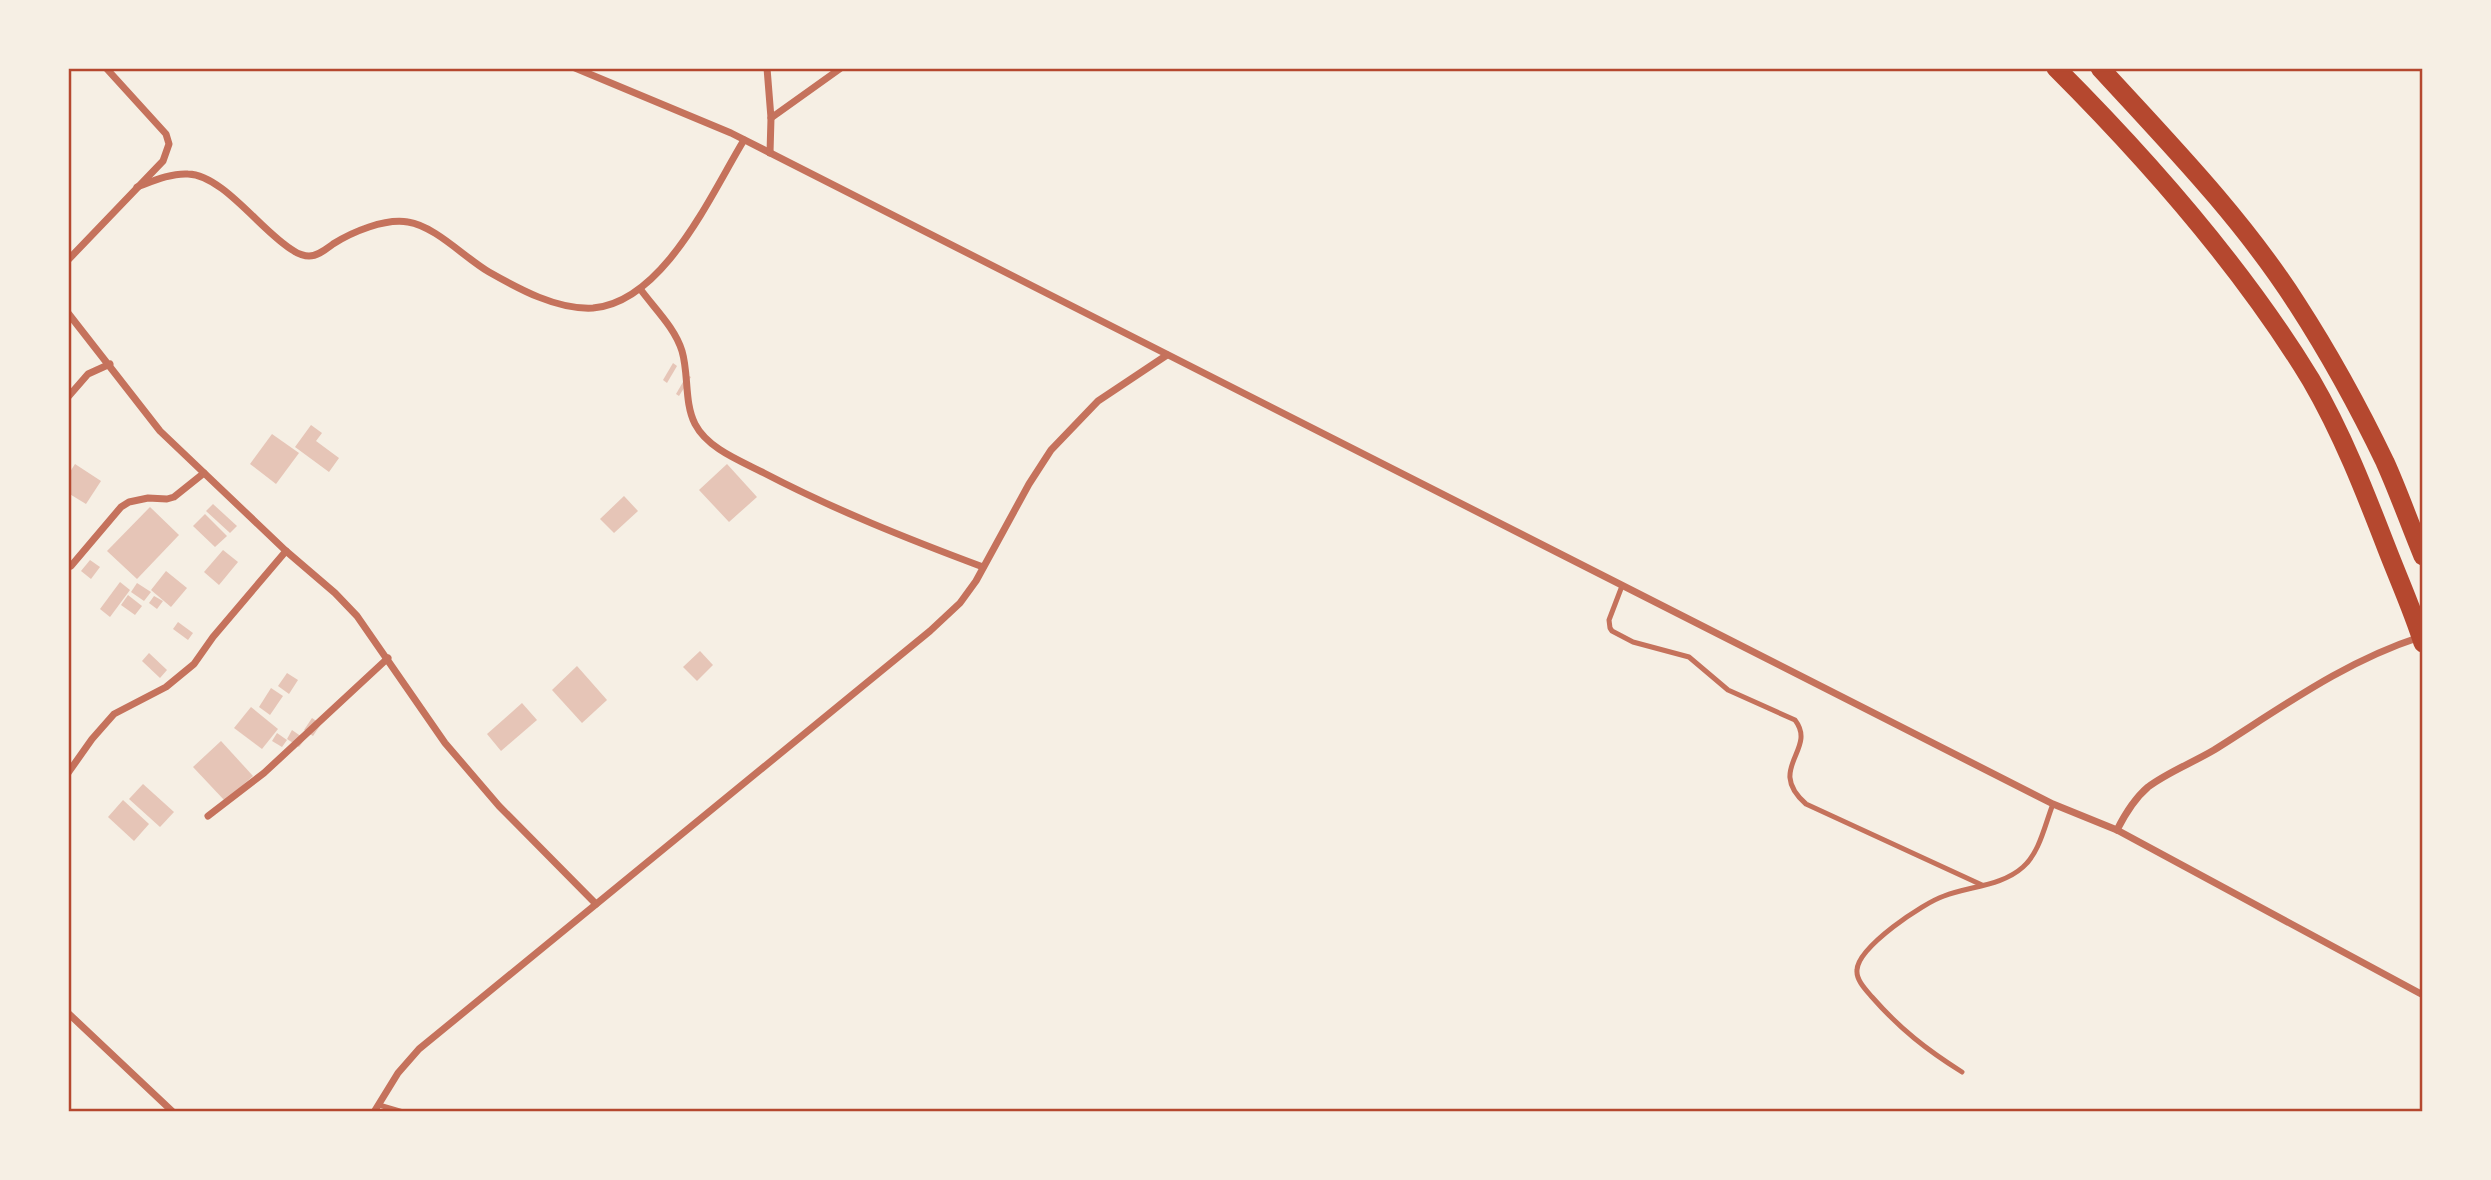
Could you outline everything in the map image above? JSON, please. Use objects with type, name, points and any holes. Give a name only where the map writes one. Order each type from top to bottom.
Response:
[{"type":"highway","points":[[2056,68],[2131,146],[2218,250],[2271,319],[2312,382],[2359,477],[2422,640]]},
{"type":"highway","points":[[2100,68],[2173,147],[2242,228],[2297,303],[2351,395],[2380,453],[2423,556]]},
{"type":"street","points":[[68,260],[163,161],[169,144],[166,134],[106,68]]},
{"type":"street","points":[[575,68],[770,153],[2053,804],[2117,830],[2423,995]]},
{"type":"street","points":[[767,68],[771,118],[770,153]]},
{"type":"street","points":[[771,118],[841,68]]},
{"type":"street","points":[[137,187],[175,175],[198,176],[223,191],[293,250],[309,256],[351,234],[388,223],[406,221],[431,232],[473,263],[512,285],[550,301],[574,307],[595,308],[619,302],[641,290],[661,271],[680,247],[744,140]]},
{"type":"street","points":[[641,290],[672,331],[682,351],[695,424],[706,438],[723,451],[814,498],[884,529],[983,567]]},
{"type":"street","points":[[68,313],[160,431],[357,616],[445,743],[499,806],[596,904]]},
{"type":"street","points":[[376,1108],[398,1073],[419,1049],[930,631],[960,603],[1051,450],[1098,401],[1167,355]]},
{"type":"street","points":[[68,397],[88,374],[110,364]]},
{"type":"street","points":[[71,566],[121,507],[129,502],[148,498],[174,497],[204,473]]},
{"type":"street","points":[[68,773],[114,714],[166,687],[194,664],[212,638],[286,551]]},
{"type":"street","points":[[2117,830],[2135,800],[2147,788],[2166,776],[2193,763],[2314,685],[2344,669],[2389,647],[2422,640]]},
{"type":"street","points":[[208,816],[264,772],[388,658]]},
{"type":"street","points":[[68,1013],[173,1112]]},
{"type":"lane","points":[[1622,586],[1609,620],[1612,631],[1633,642],[1689,657],[1728,690],[1795,720],[1801,732],[1801,742],[1789,780],[1792,790],[1806,804],[1982,885]]},
{"type":"lane","points":[[1962,1072],[1903,1031],[1866,990],[1858,978],[1857,969],[1861,958],[1915,910],[1937,898],[1999,881],[2025,865],[2037,846],[2053,804]]},
{"type":"lane","points":[[376,1108],[403,1112]]},
{"type":"building","points":[[673,363],[677,366],[667,383],[663,380]]},
{"type":"building","points":[[687,375],[691,377],[679,396],[676,394]]},
{"type":"building","points":[[311,425],[322,433],[316,441],[339,458],[329,472],[295,447]]},
{"type":"building","points":[[272,434],[299,453],[276,484],[250,464]]},
{"type":"building","points":[[75,464],[101,481],[86,504],[68,493],[68,475]]},
{"type":"building","points":[[727,464],[757,497],[729,522],[699,490]]},
{"type":"building","points":[[624,496],[638,511],[614,533],[600,519]]},
{"type":"building","points":[[213,504],[237,526],[230,533],[206,511]]},
{"type":"building","points":[[150,507],[179,535],[137,579],[107,551]]},
{"type":"building","points":[[205,514],[227,536],[215,547],[193,526]]},
{"type":"building","points":[[223,550],[238,562],[219,585],[204,572]]},
{"type":"building","points":[[90,560],[100,567],[91,579],[81,571]]},
{"type":"building","points":[[166,571],[187,588],[171,607],[151,590]]},
{"type":"building","points":[[120,582],[130,590],[110,617],[100,609]]},
{"type":"building","points":[[137,583],[151,592],[144,601],[131,592]]},
{"type":"building","points":[[128,595],[142,606],[135,615],[121,605]]},
{"type":"building","points":[[154,596],[163,601],[157,609],[149,603]]},
{"type":"building","points":[[178,622],[193,633],[188,640],[173,629]]},
{"type":"building","points":[[700,651],[713,665],[697,681],[683,667]]},
{"type":"building","points":[[149,653],[167,670],[160,678],[142,661]]},
{"type":"building","points":[[577,666],[607,700],[582,723],[552,690]]},
{"type":"building","points":[[287,673],[298,680],[289,694],[278,686]]},
{"type":"building","points":[[271,688],[283,696],[270,715],[259,707]]},
{"type":"building","points":[[522,703],[537,720],[501,751],[487,734]]},
{"type":"building","points":[[251,707],[278,729],[262,749],[234,728]]},
{"type":"building","points":[[312,718],[321,724],[313,736],[304,730]]},
{"type":"building","points":[[292,730],[305,739],[299,747],[287,739]]},
{"type":"building","points":[[277,733],[287,740],[282,747],[272,741]]},
{"type":"building","points":[[221,741],[253,776],[225,801],[193,767]]},
{"type":"building","points":[[143,784],[174,812],[160,827],[129,799]]},
{"type":"building","points":[[123,800],[149,824],[134,841],[108,817]]}]
